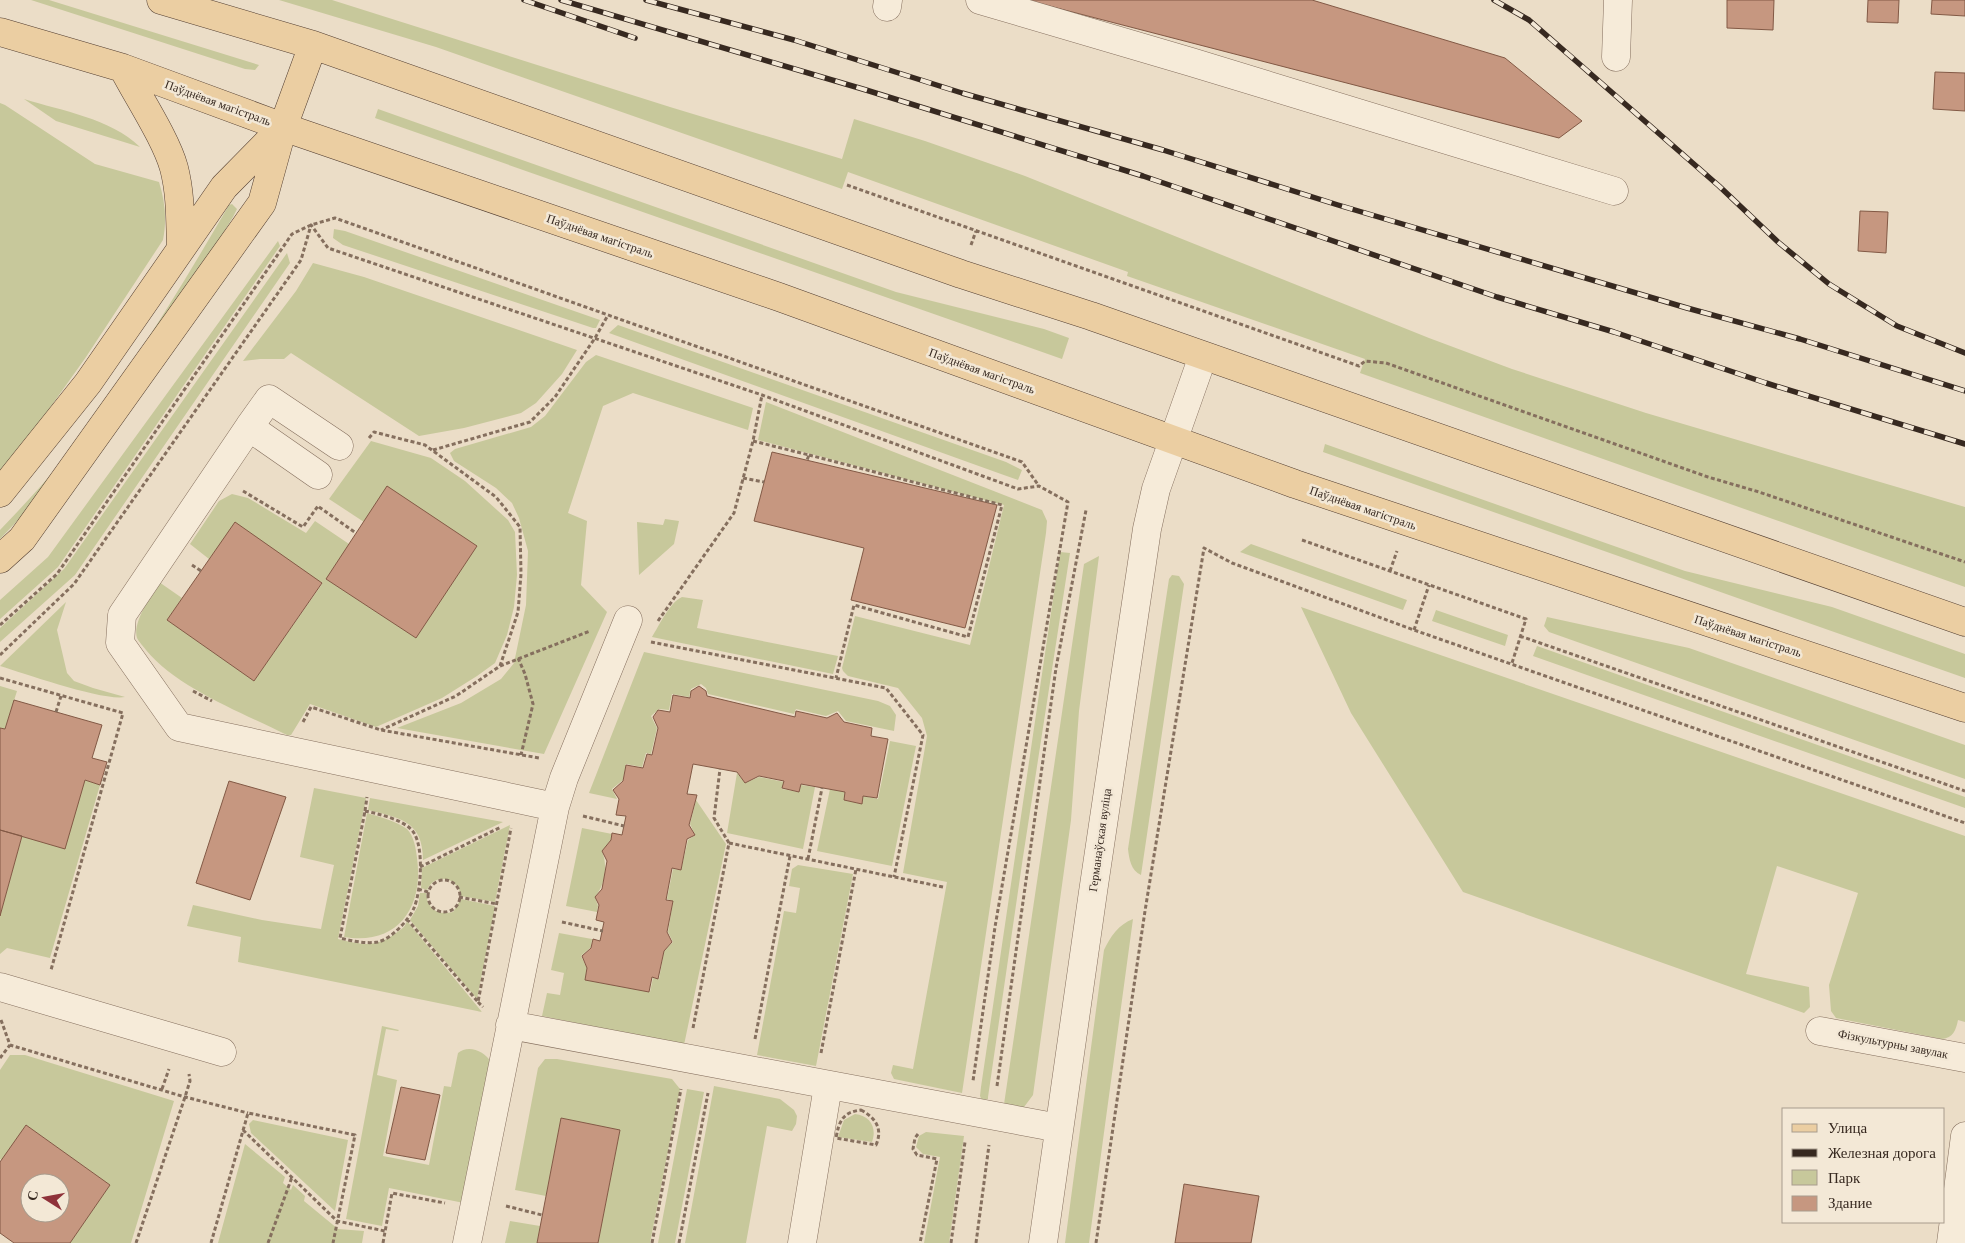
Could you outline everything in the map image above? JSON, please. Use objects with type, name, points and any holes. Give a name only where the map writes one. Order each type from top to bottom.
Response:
[{"type":"main road","points":[[161,0],[313,45],[961,274],[1092,316],[1965,622]]},
{"type":"main road","name":"Паўднёвая магістраль","points":[[0,32],[123,68],[283,127],[779,297],[1174,441],[1416,525],[1965,708]]},
{"type":"main road","points":[[0,559],[22,539],[262,203],[283,127],[313,45]]},
{"type":"main road","points":[[123,68],[174,167],[180,197],[181,249]]},
{"type":"main road","points":[[0,493],[88,383],[224,187],[283,127]]},
{"type":"street","points":[[980,0],[1614,191]]},
{"type":"street","points":[[1616,57],[1618,0]]},
{"type":"street","name":"Германаўская вуліца","points":[[1043,1243],[1147,529],[1156,489],[1203,356]]},
{"type":"street","points":[[351,445],[269,399],[122,615],[120,642],[179,727],[567,811]]},
{"type":"street","points":[[249,427],[321,487]]},
{"type":"street","points":[[468,1243],[510,1025],[567,811],[564,778],[642,629]]},
{"type":"street","points":[[0,987],[222,1052]]},
{"type":"street","points":[[510,1025],[824,1073],[981,1114],[1059,1128]]},
{"type":"street","name":"Фізкультурны завулак","points":[[1820,1031],[1965,1058]]},
{"type":"street","points":[[802,1243],[824,1073]]},
{"type":"street","points":[[1951,1243],[1965,1136]]},
{"type":"path","points":[[847,185],[1359,366],[1365,361],[1386,363],[1708,477],[1965,562]]},
{"type":"path","points":[[0,625],[56,574],[292,234],[311,225],[335,218],[1022,462],[1039,486],[1068,502],[995,927],[981,1114],[976,1243]]},
{"type":"path","points":[[311,225],[328,248],[762,395],[1018,489],[1039,486]]},
{"type":"path","points":[[0,655],[74,584],[301,260],[311,225]]},
{"type":"path","points":[[432,450],[530,422],[555,397],[595,338],[608,315]]},
{"type":"path","points":[[762,395],[753,441],[734,513],[642,629],[836,678],[886,688],[923,735],[894,877]]},
{"type":"path","points":[[351,445],[374,432],[425,445],[496,498],[520,527],[521,574],[518,612],[500,666]]},
{"type":"path","points":[[753,441],[1002,505],[968,637],[854,605],[836,678]]},
{"type":"path","points":[[807,460],[809,455]]},
{"type":"path","points":[[743,478],[764,482]]},
{"type":"path","points":[[240,489],[303,527],[318,506],[321,487]]},
{"type":"path","points":[[318,506],[356,532]]},
{"type":"path","points":[[951,1243],[981,1114],[1056,668],[1086,510]]},
{"type":"path","points":[[1302,540],[1526,619],[1512,663]]},
{"type":"path","points":[[1096,1243],[1145,911],[1204,548],[1232,563],[1414,630],[1965,822]]},
{"type":"path","points":[[188,562],[201,571]]},
{"type":"path","points":[[1414,630],[1429,585]]},
{"type":"path","points":[[381,730],[456,696],[500,666],[594,630]]},
{"type":"path","points":[[1520,636],[1965,791]]},
{"type":"path","points":[[518,658],[525,674],[533,704],[521,755]]},
{"type":"path","points":[[0,678],[123,713],[50,975]]},
{"type":"path","points":[[187,688],[213,702]]},
{"type":"path","points":[[56,712],[61,696]]},
{"type":"path","points":[[302,724],[311,707],[381,730],[547,759]]},
{"type":"path","points":[[692,1036],[729,843],[714,818],[720,769]]},
{"type":"path","points":[[808,859],[822,788]]},
{"type":"path","points":[[365,811],[398,821],[414,832],[420,849],[420,881],[414,908],[403,926],[380,942],[358,942],[340,938],[368,795]]},
{"type":"path","points":[[567,811],[624,826]]},
{"type":"path","points":[[407,919],[478,1002],[513,821]]},
{"type":"path","points":[[420,867],[505,825]]},
{"type":"path","points":[[729,843],[943,887]]},
{"type":"path","points":[[754,1048],[790,856]]},
{"type":"path","points":[[824,1073],[856,869]]},
{"type":"path","points":[[445,880],[455,884],[460,897],[457,905],[450,911],[440,912],[435,910],[429,902],[428,892],[435,883],[445,880]]},
{"type":"path","points":[[418,890],[428,892]]},
{"type":"path","points":[[460,897],[497,904]]},
{"type":"path","points":[[557,921],[603,931]]},
{"type":"path","points":[[3,1023],[10,1045]]},
{"type":"path","points":[[0,1058],[10,1045]]},
{"type":"path","points":[[10,1045],[185,1097],[248,1113],[355,1135],[333,1243]]},
{"type":"path","points":[[162,1089],[171,1064]]},
{"type":"path","points":[[136,1243],[185,1097],[190,1076],[183,1068]]},
{"type":"path","points":[[652,1243],[683,1082]]},
{"type":"path","points":[[679,1243],[709,1088]]},
{"type":"path","points":[[861,1110],[865,1112],[875,1120],[878,1126],[879,1132],[876,1145],[836,1138],[841,1119],[846,1114],[854,1111],[861,1110]]},
{"type":"path","points":[[211,1243],[248,1113]]},
{"type":"path","points":[[243,1130],[337,1221],[385,1231]]},
{"type":"path","points":[[918,1132],[913,1149],[917,1155],[936,1158],[920,1243]]},
{"type":"path","points":[[268,1243],[292,1177]]},
{"type":"path","points":[[502,1206],[542,1215]]},
{"type":"green space","points":[[31,0],[49,0],[259,65],[255,70],[245,69]]},
{"type":"green space","points":[[279,0],[332,0],[670,107],[842,159],[854,119],[925,141],[1025,176],[1429,338],[1512,369],[1646,413],[1965,507],[1965,587],[1360,373],[1365,359],[1127,276],[1128,272],[848,172],[842,189],[436,47]]},
{"type":"green space","points":[[24,99],[100,122],[128,137],[140,147],[56,121]]},
{"type":"green space","points":[[0,103],[95,164],[159,182],[163,196],[165,218],[163,240],[86,357],[0,478]]},
{"type":"green space","points":[[378,109],[896,292],[1044,329],[1069,338],[1062,359],[375,118]]},
{"type":"green space","points":[[232,204],[237,209],[233,217],[148,348],[62,468],[0,539],[0,530],[54,471],[107,400],[170,304],[229,205]]},
{"type":"green space","points":[[334,229],[345,231],[600,320],[596,328],[593,328],[343,245],[333,238]]},
{"type":"green space","points":[[278,241],[280,246],[58,567],[0,619],[0,600],[48,557]]},
{"type":"green space","points":[[287,253],[290,263],[75,575],[0,642],[0,628],[64,569]]},
{"type":"green space","points":[[313,263],[364,277],[577,350],[562,374],[536,403],[521,413],[464,428],[419,436],[291,353],[284,359],[243,361],[296,291]]},
{"type":"green space","points":[[618,325],[1006,462],[1022,470],[1018,480],[609,333]]},
{"type":"green space","points":[[596,355],[753,408],[748,430],[633,393],[603,406],[568,513],[587,521],[581,585],[607,612],[544,754],[397,728],[461,703],[501,679],[514,663],[526,605],[528,551],[519,518],[512,503],[496,488],[454,461],[450,453],[455,449],[531,427],[545,416],[586,362]]},
{"type":"green space","points":[[766,402],[1042,510],[1047,521],[962,1093],[894,1079],[891,1073],[893,1065],[913,1069],[947,882],[903,873],[927,736],[922,718],[898,688],[848,676],[842,668],[855,616],[970,645],[1004,505],[758,440]]},
{"type":"green space","points":[[371,441],[431,458],[465,481],[508,520],[515,532],[517,575],[514,607],[507,635],[495,663],[442,698],[376,727],[310,704],[291,735],[287,735],[193,688],[159,664],[139,641],[136,632],[140,617],[159,582],[182,598],[167,620],[254,681],[322,584],[236,523],[209,559],[190,544],[219,501],[232,494],[248,498],[306,533],[315,521],[349,544],[326,579],[416,638],[477,546],[387,487],[364,522],[329,499]]},
{"type":"green space","points":[[1325,444],[1685,571],[1832,607],[1965,654],[1965,678],[1323,452]]},
{"type":"green space","points":[[665,519],[679,521],[674,544],[639,575],[637,522],[663,525]]},
{"type":"green space","points":[[1251,544],[1407,600],[1403,610],[1240,552]]},
{"type":"green space","points":[[1060,552],[1070,553],[988,1099],[982,1100],[980,1096],[981,1087]]},
{"type":"green space","points":[[1099,556],[1079,711],[1071,820],[1033,1095],[1017,1113],[1003,1111],[1084,564]]},
{"type":"green space","points":[[1172,575],[1179,576],[1184,584],[1141,875],[1133,867],[1128,849],[1169,579]]},
{"type":"green space","points":[[682,597],[703,600],[697,628],[838,656],[833,674],[652,637],[669,609]]},
{"type":"green space","points":[[66,602],[57,630],[67,673],[74,681],[125,697],[99,695],[82,691],[0,666]]},
{"type":"green space","points":[[1301,607],[1965,836],[1965,1022],[1958,1020],[1953,1033],[1949,1037],[1942,1039],[1836,1018],[1831,1011],[1829,985],[1858,893],[1777,866],[1746,974],[1809,987],[1810,1007],[1804,1013],[1463,892],[1351,713]]},
{"type":"green space","points":[[1436,610],[1508,635],[1505,646],[1432,621]]},
{"type":"green space","points":[[1547,617],[1689,648],[1965,745],[1965,779],[1549,632],[1544,626]]},
{"type":"green space","points":[[1537,646],[1965,797],[1965,808],[1533,656]]},
{"type":"green space","points":[[644,652],[878,701],[890,706],[896,715],[894,731],[846,721],[838,711],[826,716],[796,709],[794,714],[708,694],[706,688],[701,684],[691,689],[689,697],[672,694],[669,710],[659,709],[651,716],[657,728],[651,754],[646,753],[642,767],[626,764],[623,780],[612,789],[617,799],[589,793]]},
{"type":"green space","points":[[0,686],[17,691],[5,729],[0,728]]},
{"type":"green space","points":[[890,741],[916,746],[892,866],[817,851],[830,789],[845,792],[844,800],[862,804],[863,796],[878,799]]},
{"type":"green space","points":[[737,773],[745,783],[759,777],[784,782],[782,789],[799,792],[801,785],[815,787],[803,849],[727,833]]},
{"type":"green space","points":[[85,780],[100,785],[50,958],[7,948],[0,954],[0,916],[22,836]]},
{"type":"green space","points":[[314,788],[366,798],[338,939],[362,944],[375,943],[389,938],[398,932],[407,921],[482,1012],[238,962],[241,937],[187,926],[193,905],[262,920],[321,929],[334,865],[300,857]]},
{"type":"green space","points":[[370,798],[503,822],[423,860],[422,847],[414,829],[408,823],[399,819],[368,810]]},
{"type":"green space","points":[[696,800],[726,844],[684,1045],[542,1016],[547,993],[560,995],[564,973],[551,970],[559,933],[592,939],[591,947],[581,956],[587,968],[585,980],[650,992],[653,978],[659,979],[664,951],[673,942],[668,932],[673,901],[667,899],[673,869],[681,870],[688,840],[695,835],[690,824]]},
{"type":"green space","points":[[367,813],[398,824],[407,829],[411,835],[417,858],[418,876],[416,893],[411,907],[403,920],[392,929],[379,935],[363,938],[344,937]]},
{"type":"green space","points":[[510,825],[495,902],[461,896],[456,885],[446,879],[435,881],[427,890],[421,888],[422,868]]},
{"type":"green space","points":[[582,828],[612,834],[611,840],[602,851],[605,869],[601,887],[595,897],[598,906],[597,912],[566,906]]},
{"type":"green space","points":[[798,865],[853,874],[816,1066],[757,1055],[784,911],[796,913],[800,888],[789,886],[792,869]]},
{"type":"green space","points":[[420,893],[426,893],[431,907],[443,913],[453,912],[461,899],[495,906],[477,999],[410,920],[418,906]]},
{"type":"green space","points":[[1133,919],[1089,1243],[1065,1243],[1104,950],[1109,940],[1123,924]]},
{"type":"green space","points":[[382,1026],[399,1030],[386,1029],[377,1075],[397,1080],[383,1156],[429,1165],[444,1086],[451,1087],[458,1053],[467,1049],[476,1050],[485,1055],[491,1062],[464,1203],[389,1188],[382,1226],[346,1219]]},
{"type":"green space","points":[[10,1055],[25,1055],[174,1101],[131,1243],[70,1243],[110,1185],[26,1125],[2,1160],[0,1159],[0,1070]]},
{"type":"green space","points":[[545,1059],[557,1059],[672,1079],[680,1089],[650,1243],[598,1243],[620,1130],[561,1118],[546,1196],[515,1190],[538,1068]]},
{"type":"green space","points":[[714,1086],[780,1099],[794,1110],[797,1116],[796,1124],[792,1131],[767,1126],[746,1243],[685,1243]]},
{"type":"green space","points":[[687,1089],[704,1092],[675,1243],[658,1243]]},
{"type":"green space","points":[[855,1114],[869,1120],[874,1132],[872,1142],[838,1137],[844,1120]]},
{"type":"green space","points":[[253,1120],[348,1140],[335,1211],[251,1133],[249,1124]]},
{"type":"green space","points":[[926,1132],[964,1136],[949,1243],[924,1243],[940,1157],[923,1154],[916,1147],[919,1136]]},
{"type":"green space","points":[[245,1144],[285,1177],[283,1183],[291,1190],[293,1185],[305,1196],[304,1201],[338,1229],[364,1231],[362,1243],[218,1243]]},
{"type":"green space","points":[[510,1221],[540,1226],[537,1243],[505,1243]]},
{"type":"building","points":[[1026,0],[1312,0],[1505,58],[1582,121],[1559,138]]},
{"type":"building","points":[[1727,0],[1774,0],[1773,30],[1727,28]]},
{"type":"building","points":[[1868,0],[1899,0],[1898,23],[1867,22]]},
{"type":"building","points":[[1932,0],[1965,0],[1965,16],[1931,14]]},
{"type":"building","points":[[1935,72],[1965,73],[1965,111],[1933,109]]},
{"type":"building","points":[[1860,211],[1888,212],[1886,253],[1858,251]]},
{"type":"building","points":[[772,452],[997,505],[965,628],[851,600],[864,548],[754,521]]},
{"type":"building","points":[[387,486],[477,546],[416,638],[326,579]]},
{"type":"building","points":[[235,522],[322,583],[254,681],[167,620]]},
{"type":"building","points":[[699,686],[706,691],[707,696],[795,717],[796,711],[827,718],[837,713],[844,722],[872,728],[871,736],[888,739],[877,798],[863,796],[862,804],[844,800],[845,792],[801,784],[799,792],[782,788],[784,781],[759,776],[745,783],[737,772],[693,764],[687,794],[697,795],[689,825],[695,835],[687,839],[681,870],[672,868],[666,900],[673,901],[667,932],[672,942],[664,951],[658,979],[652,977],[649,992],[585,980],[587,968],[582,956],[591,948],[593,939],[600,941],[604,922],[596,920],[599,905],[595,897],[602,889],[607,861],[602,851],[611,840],[612,833],[622,835],[626,816],[616,815],[619,799],[613,790],[623,781],[626,765],[643,768],[647,754],[652,755],[658,728],[653,717],[658,710],[670,712],[673,695],[690,698],[691,691]]},
{"type":"building","points":[[14,700],[102,725],[92,758],[107,762],[100,785],[85,780],[65,849],[0,830],[0,728],[5,729]]},
{"type":"building","points":[[229,781],[286,797],[250,900],[196,883]]},
{"type":"building","points":[[0,830],[22,836],[0,916]]},
{"type":"building","points":[[401,1087],[440,1095],[425,1160],[386,1153]]},
{"type":"building","points":[[561,1118],[620,1130],[598,1243],[537,1243]]},
{"type":"building","points":[[26,1125],[110,1185],[70,1243],[14,1243],[0,1233],[0,1162]]},
{"type":"building","points":[[1184,1184],[1259,1196],[1251,1243],[1175,1243]]},
{"type":"railway","points":[[524,0],[635,38]]},
{"type":"railway","points":[[561,0],[866,90],[1143,176],[1497,297],[1614,332],[1766,383],[1965,444]]},
{"type":"railway","points":[[646,0],[794,40],[962,93],[1163,150],[1338,205],[1687,308],[1800,339],[1965,391]]},
{"type":"railway","points":[[1494,0],[1529,20],[1719,186],[1778,242],[1829,284],[1897,326],[1965,353]]}]
